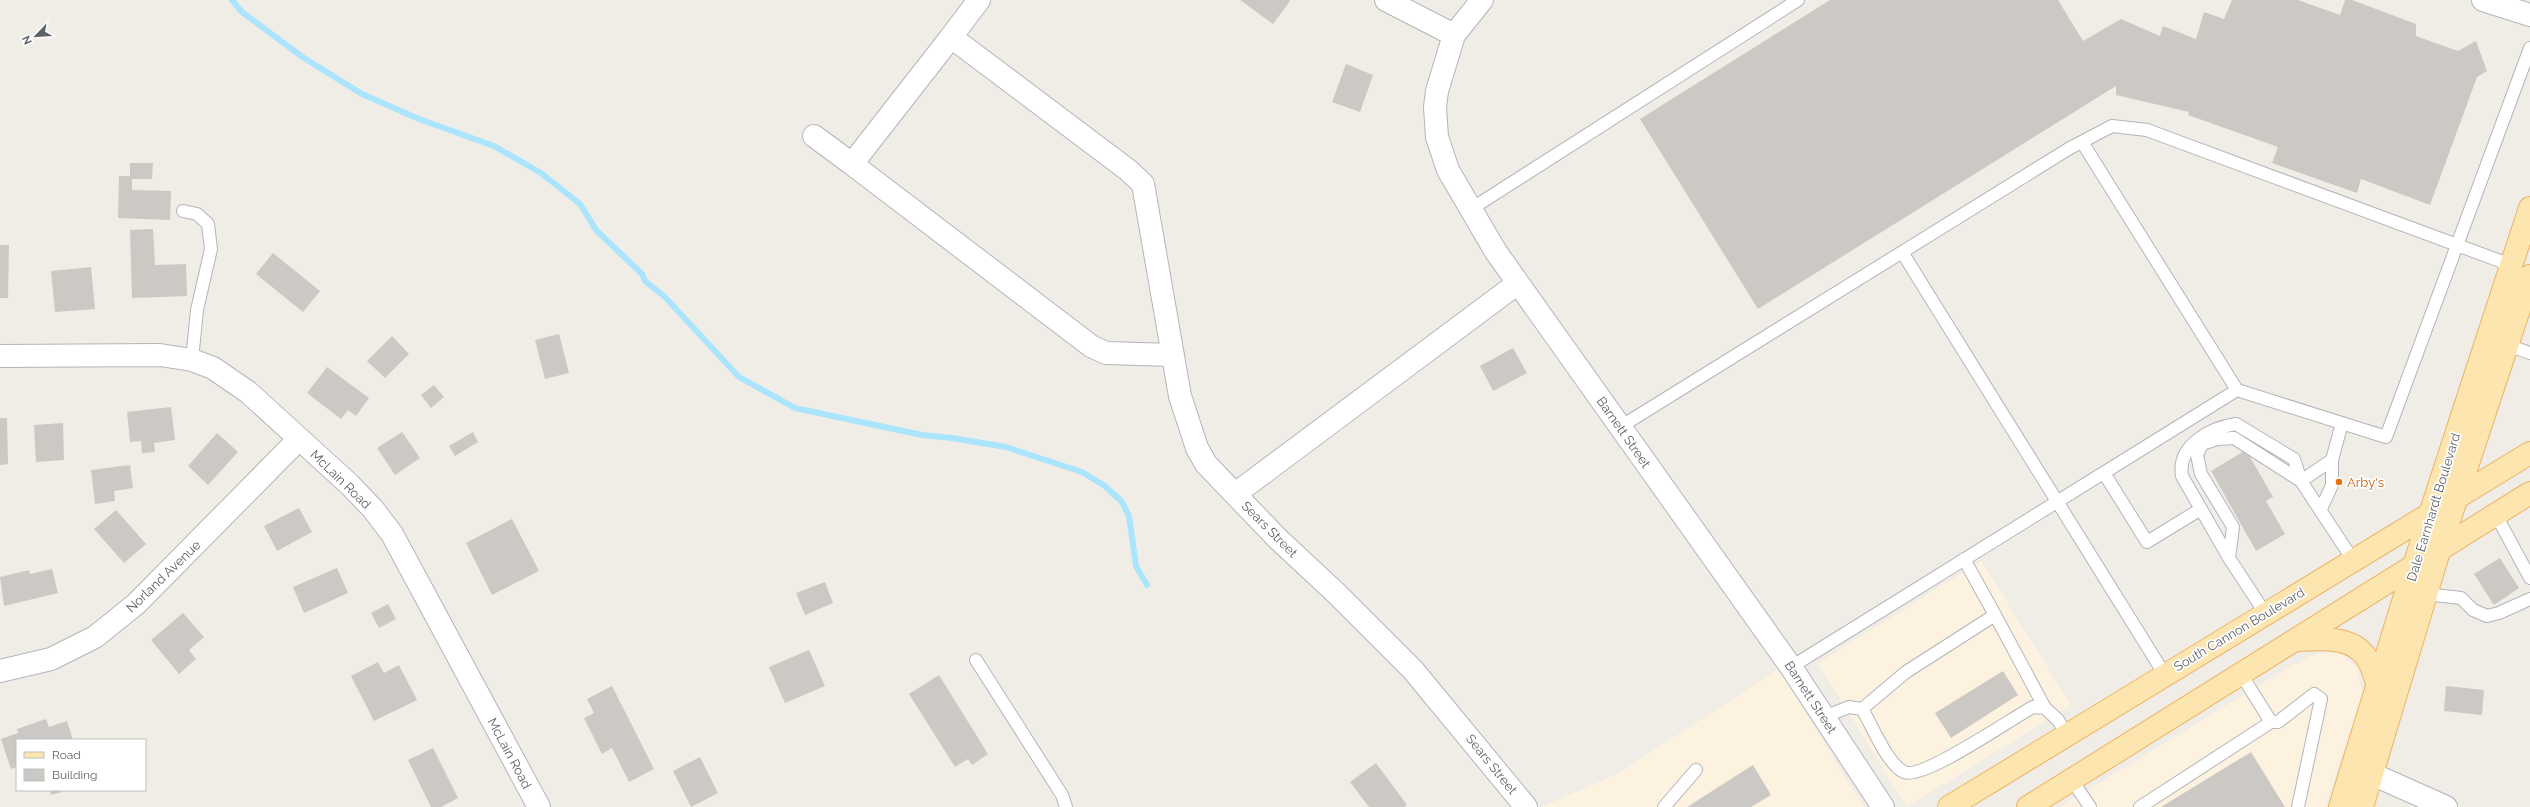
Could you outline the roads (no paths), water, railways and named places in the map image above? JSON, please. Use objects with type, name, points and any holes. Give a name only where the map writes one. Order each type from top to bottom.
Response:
[{"type":"main road","name":"Dale Earnhardt Boulevard","points":[[2340,807],[2430,514],[2530,208]]},
{"type":"main road","name":"Dale Earnhardt Boulevard","points":[[2362,807],[2439,551],[2530,276]]},
{"type":"main road","name":"South Cannon Boulevard","points":[[1949,807],[2066,734],[2530,453]]},
{"type":"main road","points":[[2028,807],[2530,493]]},
{"type":"main road","points":[[2295,640],[2333,639],[2355,647],[2368,659],[2378,686]]},
{"type":"street","points":[[852,164],[980,0]]},
{"type":"street","points":[[1386,0],[1454,35],[1482,0]]},
{"type":"street","points":[[2483,0],[2530,15]]},
{"type":"street","name":"Barnett Street","points":[[1454,35],[1437,91],[1435,107],[1437,137],[1448,170],[1470,209],[1518,283],[1791,667],[1883,807]]},
{"type":"street","points":[[951,37],[1128,170],[1143,184],[1180,396],[1197,448],[1206,464],[1235,494]]},
{"type":"street","points":[[814,136],[1092,346],[1106,353],[1174,355]]},
{"type":"street","name":"Sears Street","points":[[1518,283],[1235,494],[1277,538],[1413,670],[1526,807]]},
{"type":"street","name":"McLain Road","points":[[0,356],[160,355],[192,360],[218,371],[248,392],[350,485],[373,509],[392,534],[539,807]]},
{"type":"street","name":"Norland Avenue","points":[[0,671],[51,659],[95,637],[136,604],[299,439]]},
{"type":"street","points":[[2372,774],[2446,807]]},
{"type":"lane","points":[[1470,209],[1798,0]]},
{"type":"lane","points":[[2082,142],[2237,390],[2386,437],[2530,48]]},
{"type":"lane","points":[[1620,427],[1902,252],[2082,142],[2112,126],[2146,130],[2511,264]]},
{"type":"lane","points":[[183,211],[197,214],[208,224],[211,248],[196,310],[192,360]]},
{"type":"lane","points":[[1902,252],[2056,502],[2165,674]]},
{"type":"lane","points":[[2507,345],[2530,354]]},
{"type":"lane","points":[[1791,667],[2237,390]]},
{"type":"lane","points":[[2265,613],[2229,558],[2182,476],[2180,465],[2186,450],[2218,427],[2236,424],[2294,458],[2302,481],[2322,509],[2353,560]]},
{"type":"lane","points":[[2322,509],[2332,485],[2332,460],[2342,424]]},
{"type":"lane","points":[[2229,558],[2233,527],[2200,474],[2197,455],[2202,444],[2234,438],[2302,481]]},
{"type":"lane","points":[[2302,481],[2332,460]]},
{"type":"lane","points":[[2104,473],[2147,542],[2201,509]]},
{"type":"lane","points":[[2496,515],[2530,578]]},
{"type":"lane","points":[[1964,559],[2045,708],[2058,720],[2066,734]]},
{"type":"lane","points":[[2426,594],[2462,598],[2473,610],[2487,616],[2499,613],[2530,599]]},
{"type":"lane","points":[[1824,717],[1849,707],[1862,709],[1906,672],[1995,615]]},
{"type":"lane","points":[[976,660],[1062,795],[1066,807]]},
{"type":"lane","points":[[2241,674],[2271,722]]},
{"type":"lane","points":[[2140,807],[2271,722],[2278,722],[2314,694],[2321,699],[2298,807]]},
{"type":"lane","points":[[1862,709],[1886,753],[1904,772],[1916,773],[1943,761],[2033,707],[2045,708]]},
{"type":"lane","points":[[1664,807],[1696,770]]},
{"type":"lane","points":[[2072,780],[2090,807]]},
{"type":"waterway","points":[[232,0],[242,12],[304,58],[362,94],[419,119],[494,146],[541,173],[580,204],[596,230],[642,274],[645,281],[664,296],[739,377],[795,408],[922,435],[952,438],[1006,447],[1082,472],[1105,486],[1122,502],[1129,516],[1136,566],[1147,585]]},
{"type":"place","name":"Arby's","points":[[2339,482]]}]
